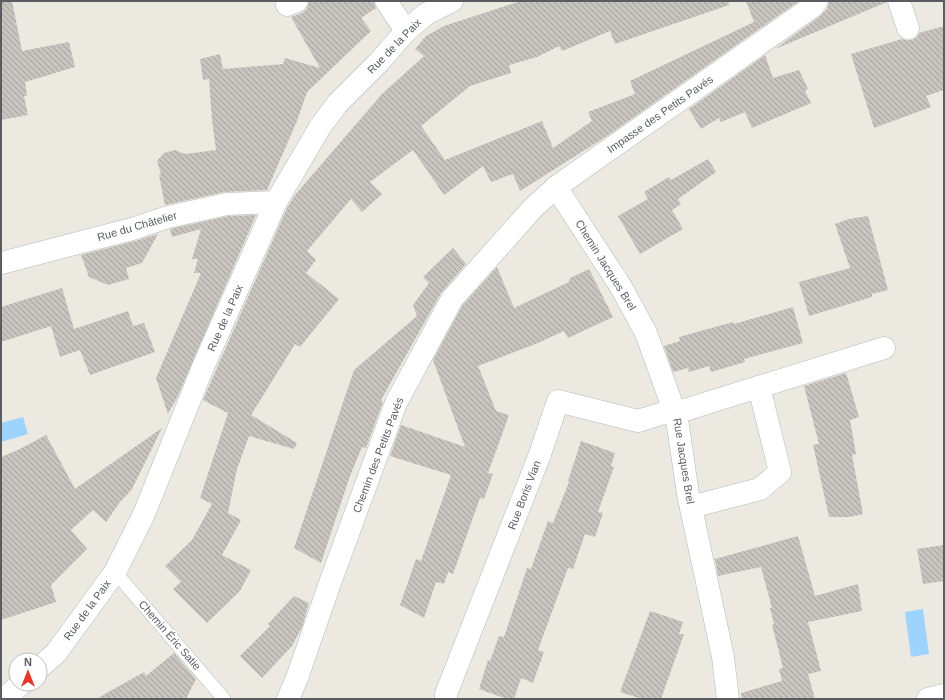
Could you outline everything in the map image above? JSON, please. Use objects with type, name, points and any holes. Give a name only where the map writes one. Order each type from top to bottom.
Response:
[{"type":"street","points":[[386,1],[406,31]]},
{"type":"street","name":"Rue de la Paix","points":[[48,660],[56,653],[115,572],[144,514],[203,368],[276,202],[328,115],[379,62],[406,31],[426,14],[452,1]]},
{"type":"street","name":"Impasse des Petits Pavés","points":[[510,234],[533,208],[556,187],[812,7],[817,1]]},
{"type":"street","points":[[899,1],[908,28]]},
{"type":"street","name":"Chemin Jacques Brel","points":[[556,187],[622,286],[646,333],[674,412]]},
{"type":"street","name":"Rue du Châtelier","points":[[1,263],[132,229],[168,217],[212,207],[227,204],[276,202]]},
{"type":"street","name":"Chemin des Petits Pavés","points":[[288,699],[297,678],[332,575],[396,403],[452,299],[510,234]]},
{"type":"street","name":"Rue Jacques Brel","points":[[728,699],[723,657],[691,507],[678,426],[674,412],[759,388],[884,348]]},
{"type":"street","points":[[691,507],[760,489],[780,472],[759,388]]},
{"type":"street","name":"Rue Boris Vian","points":[[446,699],[446,694],[540,454],[558,401],[638,421],[674,412]]},
{"type":"street","points":[[4,699],[12,692]]},
{"type":"street","points":[[928,699],[944,695]]},
{"type":"lane","name":"Chemin Éric Satie","points":[[115,572],[224,699]]},
{"type":"water","points":[[23,417],[28,434],[1,442],[1,423]]},
{"type":"water","points":[[923,609],[929,654],[911,657],[905,612]]},
{"type":"building","points":[[1,1],[12,1],[22,51],[69,42],[75,67],[25,82],[27,96],[24,96],[28,115],[1,120]]},
{"type":"building","points":[[309,1],[374,1],[376,8],[361,18],[371,31],[307,92],[297,121],[267,190],[224,192],[165,205],[159,175],[161,174],[157,161],[164,153],[175,150],[185,154],[216,150],[209,79],[203,80],[200,59],[220,54],[223,69],[283,64],[285,58],[320,68],[291,17],[302,13],[307,9]]},
{"type":"building","points":[[521,1],[728,1],[729,5],[615,44],[610,31],[562,51],[559,46],[537,57],[509,65],[511,73],[470,86],[421,126],[445,160],[542,121],[553,148],[592,121],[588,112],[635,94],[630,81],[754,22],[746,1],[799,1],[607,136],[520,191],[513,174],[491,182],[483,166],[444,195],[413,150],[370,182],[382,194],[362,212],[351,199],[307,251],[316,260],[306,273],[339,299],[300,347],[295,344],[251,415],[297,443],[294,449],[249,436],[237,469],[228,513],[241,520],[222,555],[251,570],[240,591],[207,623],[173,589],[181,582],[165,566],[192,540],[212,504],[200,498],[228,413],[203,400],[287,208],[295,195],[382,94],[424,56],[415,49],[426,36],[444,26]]},
{"type":"building","points":[[829,1],[887,2],[775,49],[819,17],[827,9]]},
{"type":"building","points":[[944,26],[944,90],[926,96],[931,107],[874,128],[851,54],[902,39],[912,40],[917,37],[919,33]]},
{"type":"building","points":[[765,55],[773,78],[799,70],[808,89],[805,91],[811,103],[752,128],[745,112],[721,122],[719,118],[701,129],[689,109]]},
{"type":"building","points":[[708,159],[716,172],[678,199],[681,204],[672,210],[683,229],[640,254],[618,216],[648,199],[644,192],[669,177],[671,180]]},
{"type":"building","points":[[256,215],[177,398],[168,414],[156,378],[201,273],[194,273],[198,259],[192,259],[201,229],[172,237],[170,229],[229,216]]},
{"type":"building","points":[[868,216],[888,290],[872,294],[872,297],[809,316],[799,282],[850,268],[835,224],[849,219]]},
{"type":"building","points":[[158,234],[142,263],[126,268],[129,279],[108,285],[89,277],[81,255]]},
{"type":"building","points":[[453,248],[466,264],[441,293],[381,400],[383,402],[366,448],[362,447],[350,476],[321,563],[294,548],[354,370],[417,316],[413,305],[429,283],[423,277]]},
{"type":"building","points":[[497,267],[514,308],[569,282],[570,278],[589,269],[613,317],[568,338],[564,331],[538,343],[478,366],[496,411],[509,415],[488,473],[493,474],[484,499],[480,498],[453,574],[448,572],[444,584],[436,582],[424,618],[400,605],[416,559],[421,561],[451,475],[390,456],[401,425],[465,447],[433,360],[462,306]]},
{"type":"building","points":[[62,288],[74,329],[128,311],[133,326],[144,323],[155,352],[90,375],[80,350],[60,357],[51,326],[1,342],[1,307]]},
{"type":"building","points":[[793,307],[803,343],[744,359],[745,362],[711,372],[709,366],[689,372],[688,368],[673,372],[664,346],[680,341],[679,337],[733,322],[734,324]]},
{"type":"building","points":[[846,373],[859,417],[850,420],[856,454],[852,455],[863,514],[849,517],[829,517],[813,445],[819,444],[804,386]]},
{"type":"building","points":[[162,428],[132,489],[120,502],[106,522],[93,510],[71,530],[87,549],[51,585],[56,602],[1,620],[1,457],[46,435],[75,489]]},
{"type":"building","points":[[581,441],[615,453],[611,466],[614,467],[598,512],[603,513],[595,537],[585,534],[573,569],[568,568],[538,650],[544,652],[533,683],[521,678],[514,699],[507,699],[479,689],[488,660],[490,661],[499,636],[504,637],[527,568],[531,569],[548,521],[553,523],[569,482],[568,481]]},
{"type":"building","points":[[798,536],[815,596],[858,584],[862,611],[808,622],[821,671],[808,674],[815,699],[742,699],[741,693],[782,681],[779,669],[783,668],[772,625],[774,624],[770,608],[772,608],[761,567],[718,576],[715,559]]},
{"type":"building","points":[[944,545],[944,581],[923,584],[917,549]]},
{"type":"building","points":[[294,596],[309,603],[302,627],[292,646],[262,678],[240,656],[270,626],[268,624]]},
{"type":"building","points":[[650,611],[683,622],[679,634],[684,634],[661,699],[642,699],[620,692]]},
{"type":"building","points":[[174,653],[196,679],[186,699],[96,699],[144,672],[146,676]]}]
